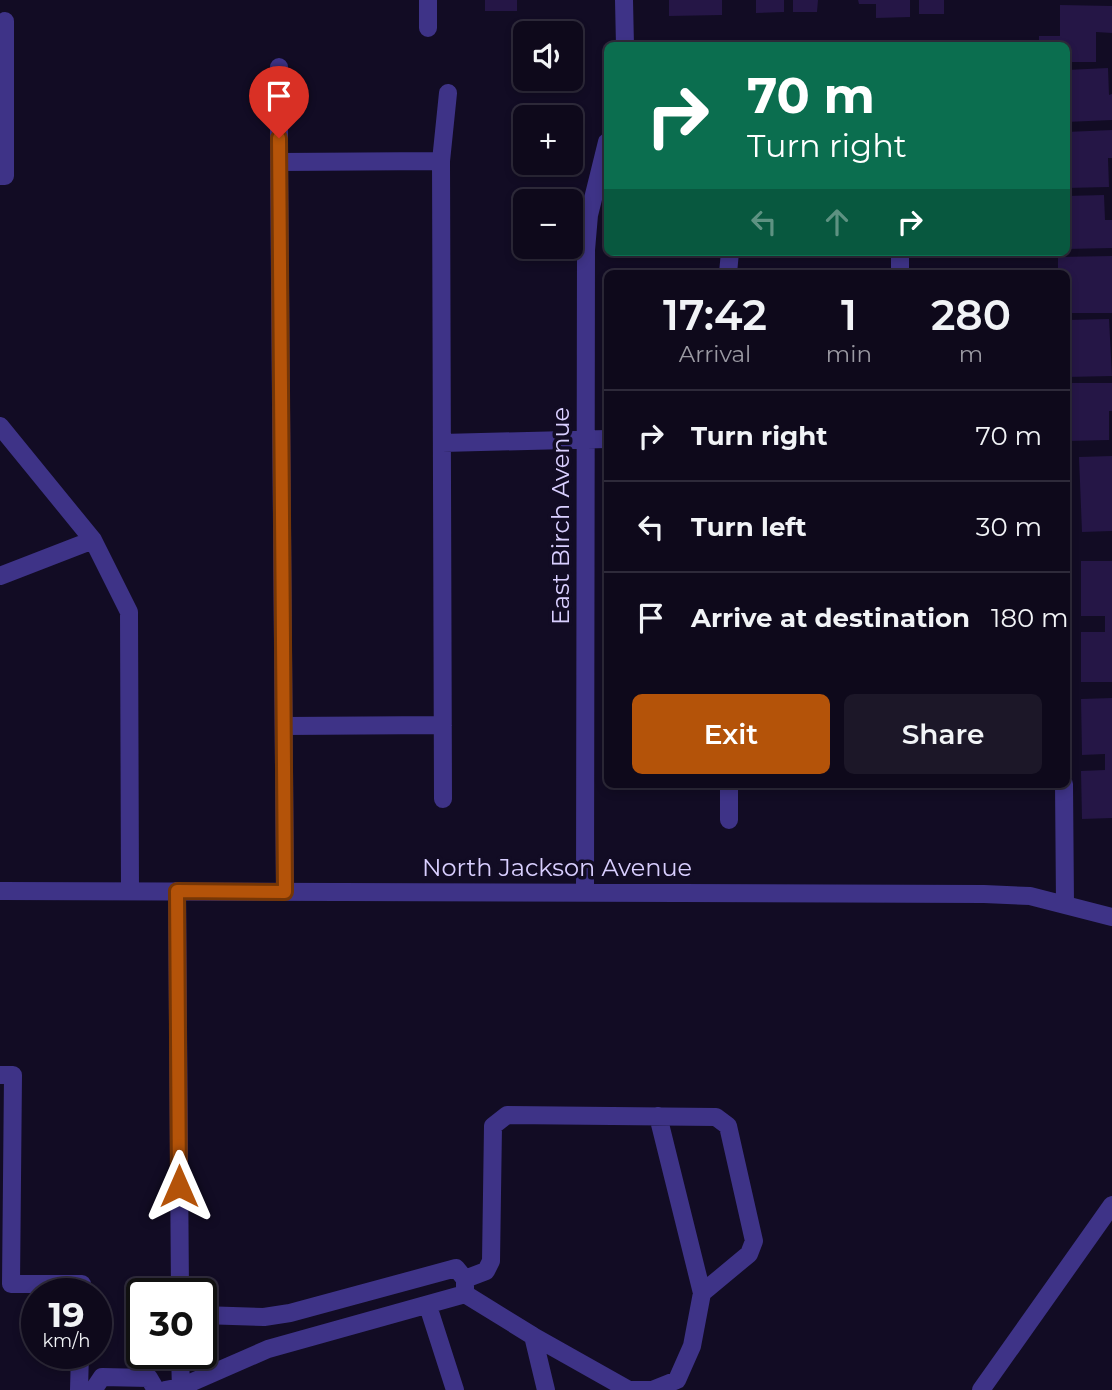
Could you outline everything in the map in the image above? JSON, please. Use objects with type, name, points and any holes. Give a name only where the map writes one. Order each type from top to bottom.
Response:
[{"type":"street","points":[[428,0],[428,27]]},
{"type":"street","points":[[624,0],[625,42]]},
{"type":"street","points":[[0,176],[5,176],[5,20]]},
{"type":"street","points":[[279,67],[285,892]]},
{"type":"street","points":[[443,799],[441,161],[448,93]]},
{"type":"street","name":"East Birch Avenue","points":[[584,892],[586,250],[592,203],[604,154]]},
{"type":"street","points":[[279,162],[441,161]]},
{"type":"street","points":[[0,426],[93,540],[129,611],[130,891]]},
{"type":"street","points":[[442,443],[604,439]]},
{"type":"street","points":[[0,576],[93,540]]},
{"type":"street","points":[[284,726],[443,725]]},
{"type":"street","points":[[729,788],[729,820]]},
{"type":"street","points":[[1064,788],[1065,904]]},
{"type":"street","name":"North Jackson Avenue","points":[[0,891],[985,894],[1030,896],[1112,918]]},
{"type":"street","points":[[177,891],[180,1278]]},
{"type":"street","points":[[0,1075],[13,1075],[11,1284],[21,1284]]},
{"type":"street","points":[[175,1389],[268,1349],[428,1306],[465,1287],[486,1270],[491,1261],[493,1126],[507,1115],[716,1117],[728,1126],[754,1241],[750,1254],[702,1293]]},
{"type":"street","points":[[217,1316],[264,1317],[290,1313],[456,1268],[465,1287],[533,1336],[629,1390],[652,1390],[677,1380],[692,1346],[702,1293],[658,1116]]},
{"type":"street","points":[[981,1390],[1112,1205]]},
{"type":"street","points":[[428,1306],[454,1390]]},
{"type":"street","points":[[264,1317],[268,1349]]},
{"type":"street","points":[[533,1336],[546,1390]]},
{"type":"street","points":[[83,1369],[87,1390]]},
{"type":"street","points":[[175,1389],[178,1369]]},
{"type":"street","points":[[87,1390],[102,1377],[149,1378],[156,1390]]},
{"type":"building","points":[[485,0],[517,0],[517,11],[485,11]]},
{"type":"building","points":[[669,0],[722,0],[722,15],[669,16]]},
{"type":"building","points":[[756,0],[784,0],[784,12],[756,13]]},
{"type":"building","points":[[793,0],[818,0],[817,12],[793,12]]},
{"type":"building","points":[[858,0],[910,0],[910,17],[876,18],[876,4],[859,4]]},
{"type":"building","points":[[919,0],[944,0],[944,14],[919,14]]},
{"type":"building","points":[[1060,5],[1112,6],[1112,33],[1096,32],[1096,62],[1070,62],[1070,42],[1039,42],[1039,36],[1060,36]]},
{"type":"building","points":[[1108,68],[1112,120],[1070,122],[1070,70]]},
{"type":"building","points":[[1112,130],[1112,158],[1108,158],[1109,187],[1070,188],[1070,132]]},
{"type":"building","points":[[1104,195],[1105,220],[1112,220],[1112,248],[1070,249],[1070,196]]},
{"type":"building","points":[[1112,256],[1112,313],[1070,313],[1070,270],[1058,270],[1058,257]]},
{"type":"building","points":[[1109,319],[1112,376],[1070,377],[1070,320]]},
{"type":"building","points":[[1070,383],[1112,383],[1109,440],[1070,441]]},
{"type":"building","points":[[1112,456],[1112,531],[1082,532],[1079,457]]},
{"type":"building","points":[[1081,561],[1112,561],[1112,682],[1081,682],[1081,632],[1105,632],[1105,616],[1081,616]]},
{"type":"building","points":[[1112,698],[1112,818],[1082,819],[1081,771],[1105,770],[1105,754],[1082,755],[1081,699]]},
{"type":"route","points":[[179,1186],[177,891],[285,892],[279,138]]}]
